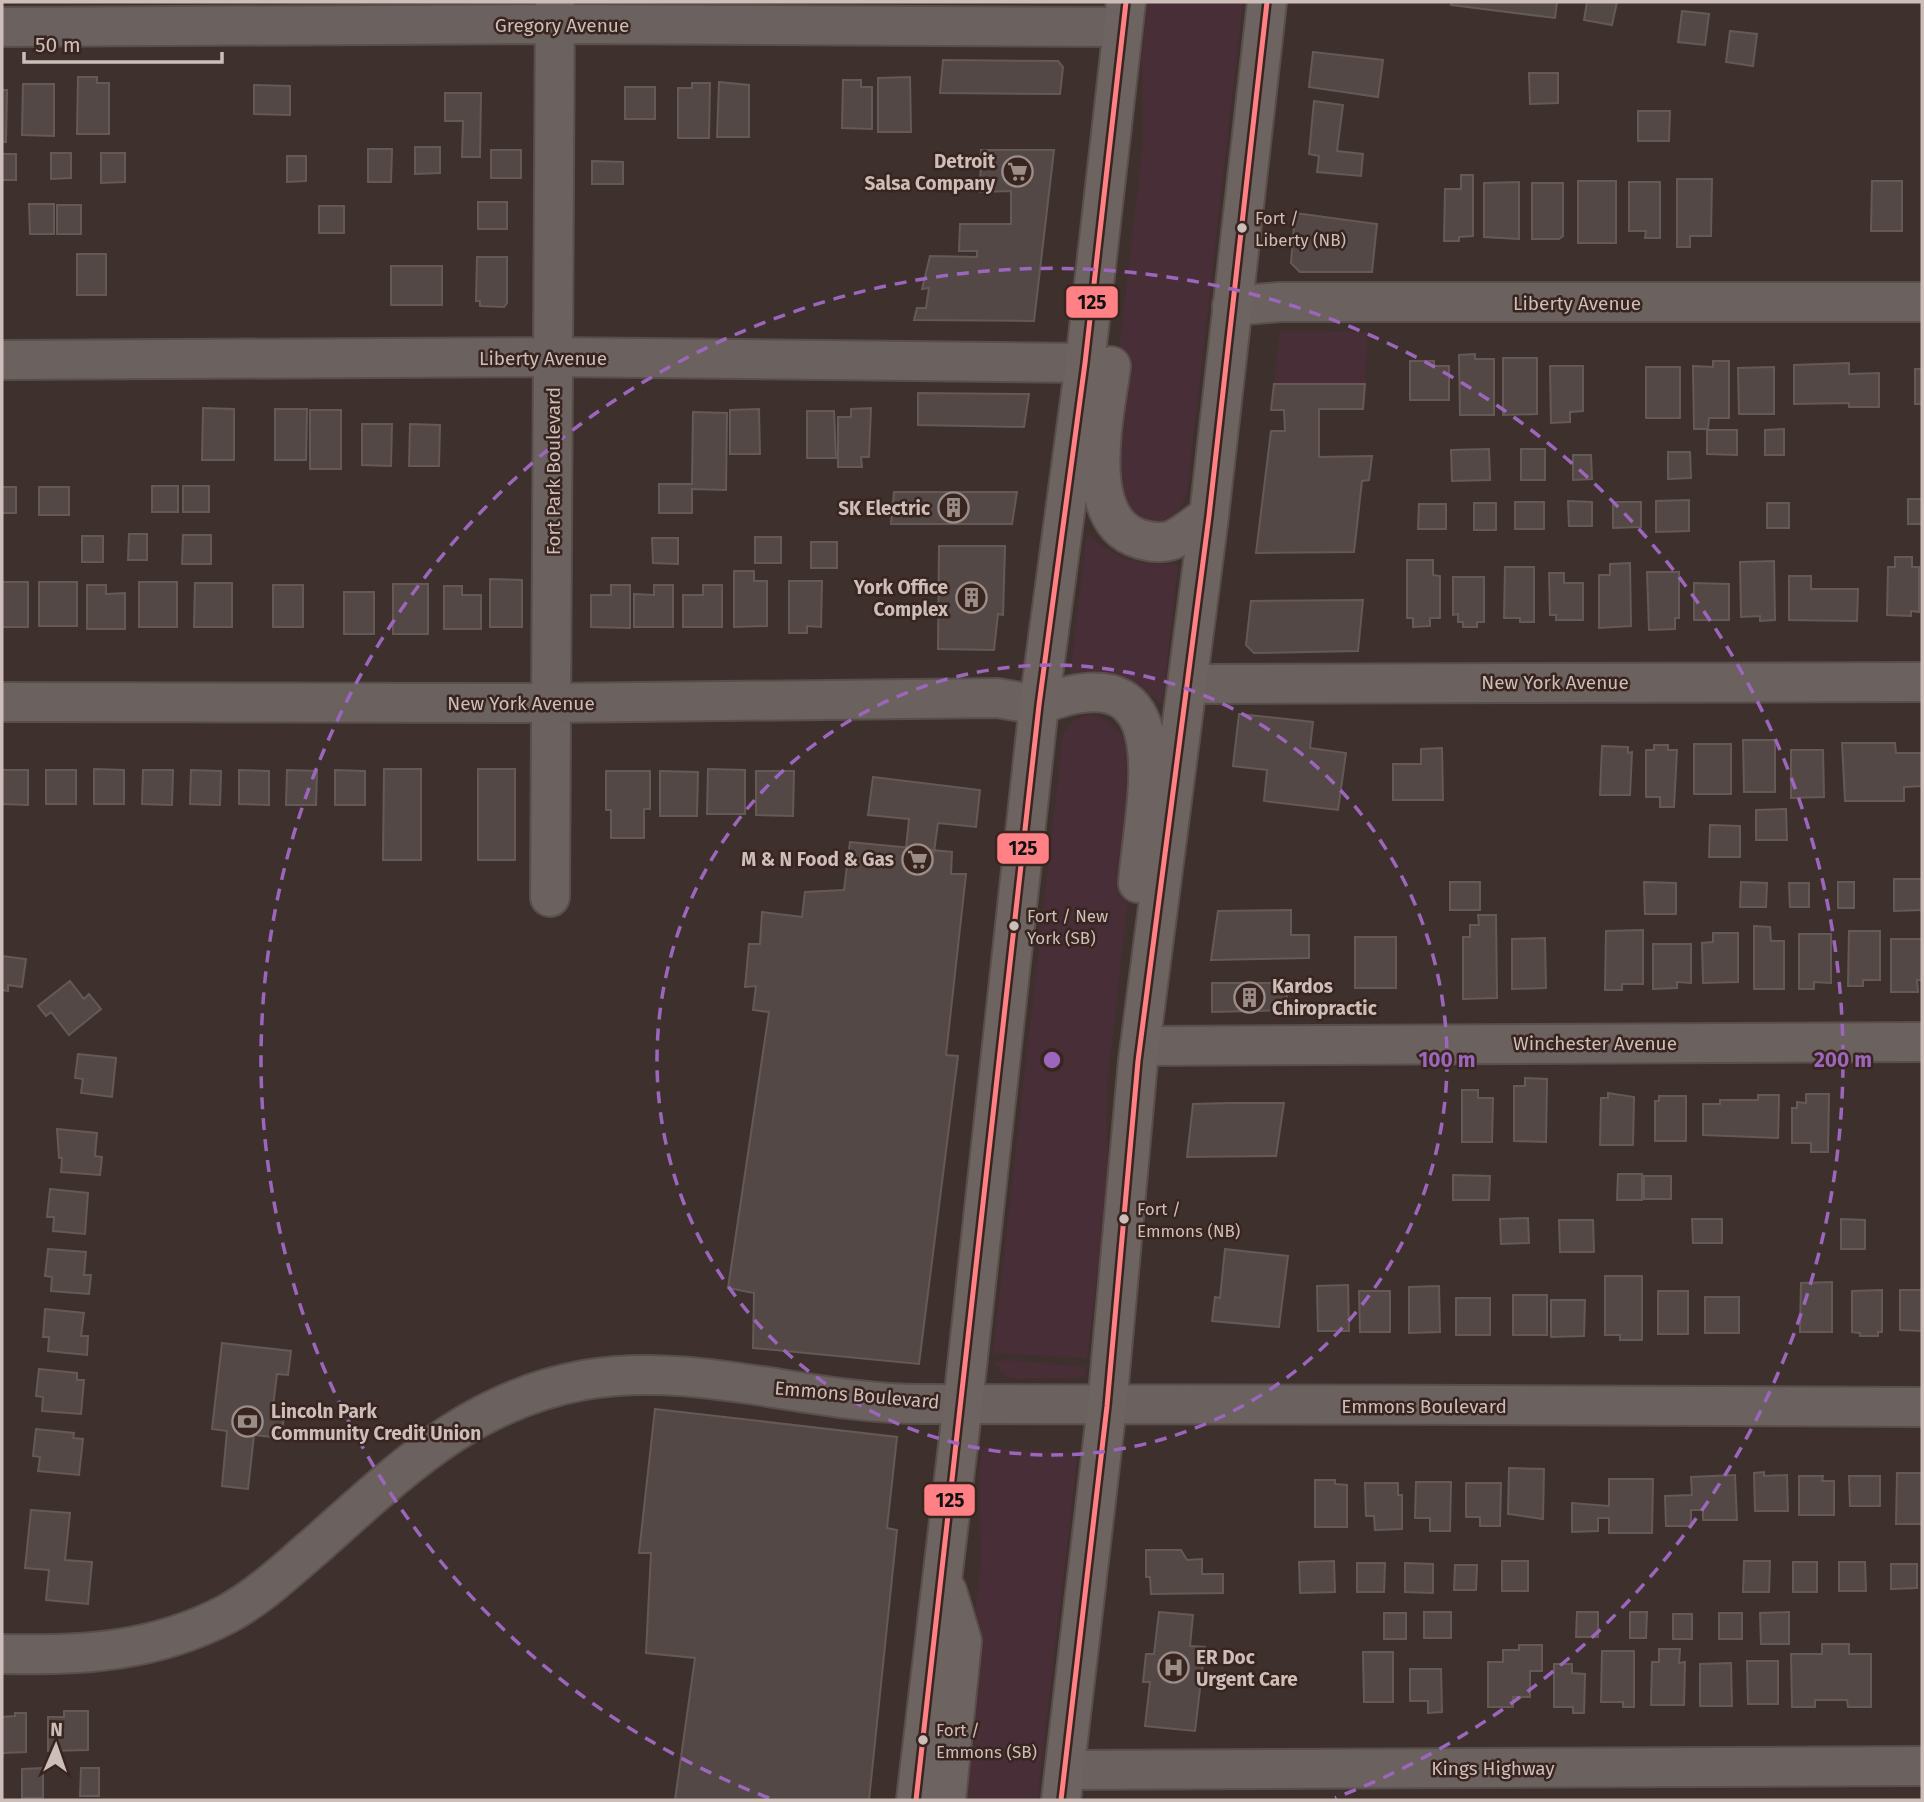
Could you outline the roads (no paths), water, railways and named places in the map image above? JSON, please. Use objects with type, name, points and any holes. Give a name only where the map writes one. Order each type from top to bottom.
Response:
[{"type":"main road","points":[[1063,1785],[1107,1406],[1140,1053],[1209,516],[1267,2]]},
{"type":"main road","points":[[916,1800],[963,1403],[1039,705],[1085,363],[1124,14]]},
{"type":"main road","points":[[1116,88],[1133,161],[1101,454],[1103,497],[1112,520],[1130,536],[1155,543],[1172,540],[1209,516]]},
{"type":"main road","points":[[1039,705],[1066,695],[1097,690],[1115,695],[1132,708],[1145,727],[1148,757],[1126,1023],[1140,1053]]},
{"type":"main road","points":[[943,1576],[962,1642],[946,1800]]},
{"type":"street","name":"Gregory Avenue","points":[[2,27],[555,13],[1124,14]]},
{"type":"street","name":"Fort Park Boulevard","points":[[550,897],[555,13]]},
{"type":"street","name":"Liberty Avenue","points":[[1233,306],[1280,302],[1922,302]]},
{"type":"street","name":"Liberty Avenue","points":[[2,360],[554,357],[1085,363]]},
{"type":"street","name":"New York Avenue","points":[[1188,684],[1922,682]]},
{"type":"street","name":"New York Avenue","points":[[2,702],[552,703],[997,698],[1039,705]]},
{"type":"street","name":"Winchester Avenue","points":[[1140,1053],[1922,1042]]},
{"type":"street","name":"Emmons Boulevard","points":[[2,1654],[96,1654],[146,1646],[195,1629],[230,1612],[262,1591],[381,1489],[471,1419],[509,1401],[548,1388],[589,1379],[642,1375],[918,1404],[1922,1406]]},
{"type":"street","name":"Kings Highway","points":[[1063,1785],[1922,1766]]},
{"type":"place","name":"Detroit Salsa Company","points":[[1018,172]]},
{"type":"place","name":"Fort / Liberty (NB)","points":[[1242,228]]},
{"type":"place","name":"SK Electric","points":[[953,508]]},
{"type":"place","name":"York Office Complex","points":[[971,598]]},
{"type":"place","name":"M & N Food & Gas","points":[[917,859]]},
{"type":"place","name":"Fort / New York (SB)","points":[[1014,926]]},
{"type":"place","name":"Kardos Chiropractic","points":[[1249,997]]},
{"type":"place","name":"Fort / Emmons (NB)","points":[[1124,1219]]},
{"type":"place","name":"Lincoln Park Community Credit Union","points":[[248,1422]]},
{"type":"place","name":"ER Doc Urgent Care","points":[[1173,1668]]},
{"type":"place","name":"Fort / Emmons (SB)","points":[[923,1740]]}]
